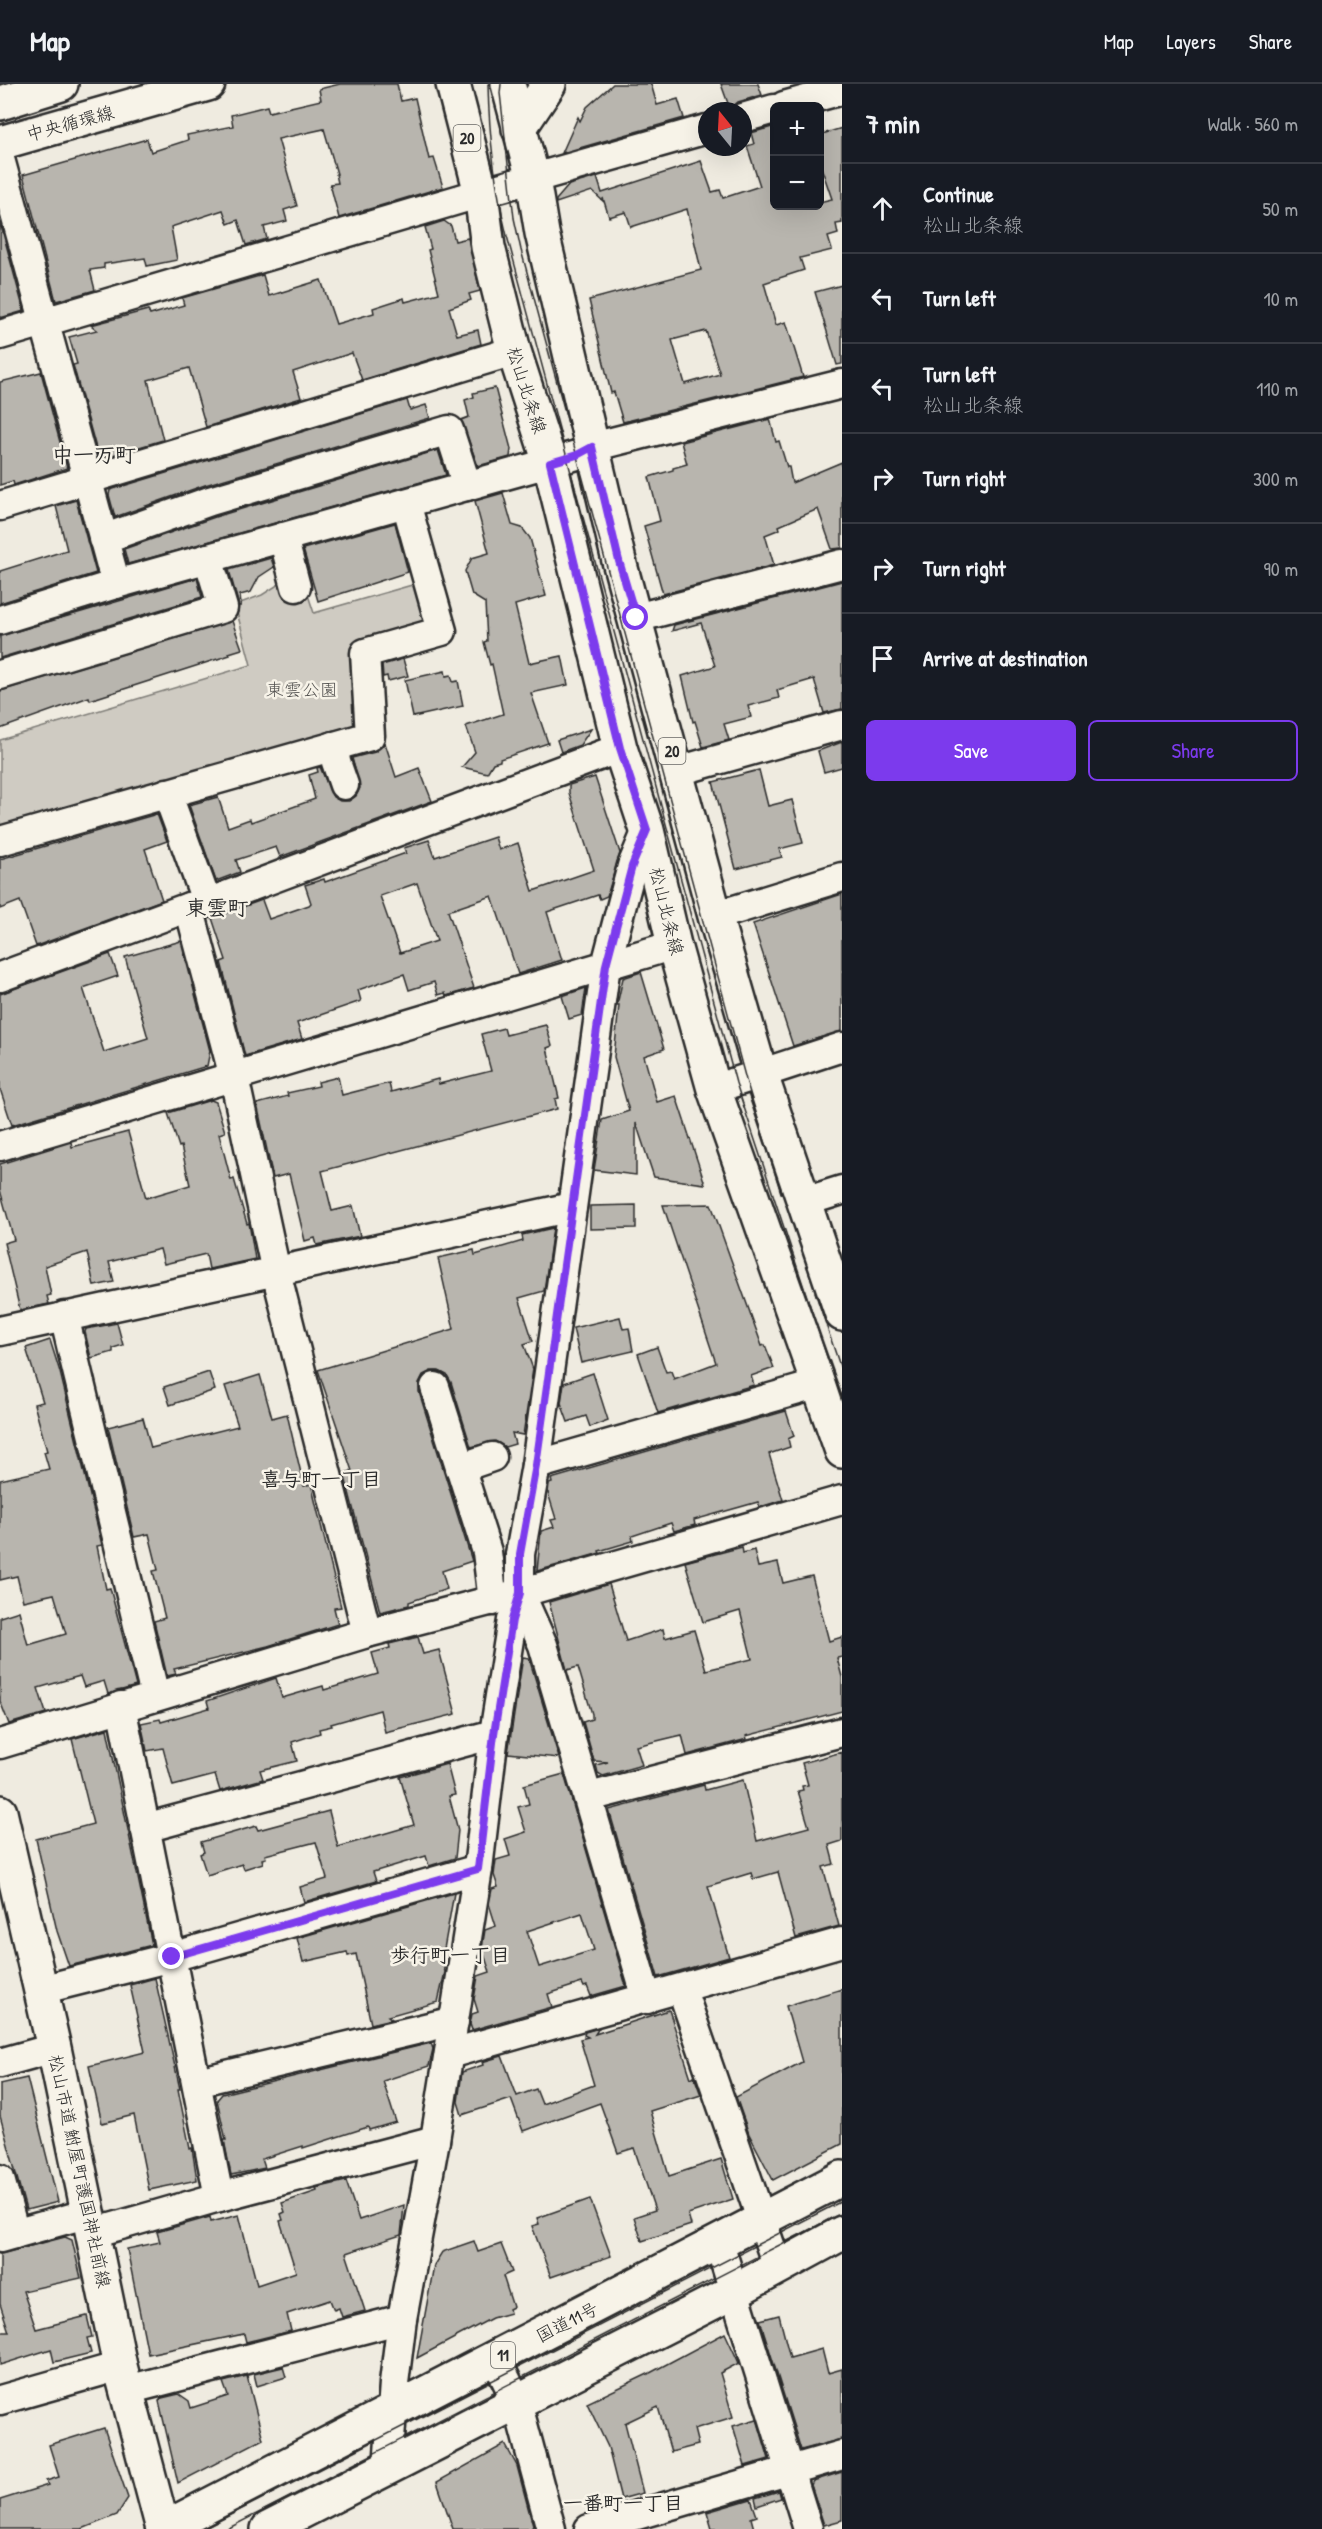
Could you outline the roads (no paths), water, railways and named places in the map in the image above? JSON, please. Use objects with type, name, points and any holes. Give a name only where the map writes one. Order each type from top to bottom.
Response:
[{"type":"main road","points":[[0,103],[61,84]]},
{"type":"main road","points":[[71,84],[83,120]]},
{"type":"main road","name":"中央循環線","points":[[0,142],[208,84]]},
{"type":"main road","name":"松山北条線","points":[[453,84],[481,193],[488,247],[514,351],[550,463],[620,748],[647,830],[674,945],[714,1089],[842,1451]]},
{"type":"main road","name":"20","points":[[508,84],[533,179],[542,233],[619,561],[678,771],[715,916],[761,1075],[842,1314]]},
{"type":"main road","points":[[519,129],[549,84]]},
{"type":"main road","name":"松山市道 鮒屋町護国神社前線","points":[[0,1812],[6,1872],[54,2048],[124,2378],[163,2529]]},
{"type":"main road","name":"国道11号","points":[[163,2529],[496,2359],[842,2178]]},
{"type":"main road","points":[[268,2529],[735,2291],[842,2233]]},
{"type":"street","points":[[798,102],[842,90]]},
{"type":"street","points":[[752,115],[770,110]]},
{"type":"street","points":[[0,335],[698,132]]},
{"type":"street","points":[[0,159],[116,584]]},
{"type":"street","points":[[0,506],[514,351]]},
{"type":"street","points":[[0,620],[116,584],[550,463],[577,455],[592,447],[842,384]]},
{"type":"street","points":[[103,539],[210,501],[449,430],[467,486]]},
{"type":"street","points":[[0,841],[370,736],[365,653],[442,631],[406,503]]},
{"type":"street","points":[[284,537],[296,587]]},
{"type":"street","points":[[0,675],[223,608],[208,558]]},
{"type":"street","points":[[636,618],[842,564]]},
{"type":"street","points":[[678,771],[842,725]]},
{"type":"street","points":[[334,746],[336,762],[344,785]]},
{"type":"street","points":[[0,977],[620,748]]},
{"type":"street","points":[[167,794],[198,905],[276,1272],[367,1634]]},
{"type":"street","points":[[388,2468],[402,2319],[449,2054],[478,1869],[494,1734],[512,1620],[520,1593],[520,1554],[536,1465],[606,965],[632,866],[647,830]]},
{"type":"street","points":[[715,916],[842,877]]},
{"type":"street","points":[[0,1146],[674,945]]},
{"type":"street","points":[[714,1089],[842,1047]]},
{"type":"street","points":[[804,1202],[842,1190]]},
{"type":"street","points":[[0,1331],[572,1208]]},
{"type":"street","points":[[64,1316],[155,1696]]},
{"type":"street","points":[[536,1465],[819,1384]]},
{"type":"street","points":[[435,1387],[487,1552],[493,1600]]},
{"type":"street","points":[[460,1468],[492,1457]]},
{"type":"street","points":[[0,1744],[367,1634],[520,1593],[842,1500]]},
{"type":"street","points":[[520,1593],[543,1645],[647,2000]]},
{"type":"street","points":[[121,1706],[219,2197]]},
{"type":"street","points":[[589,1797],[842,1732]]},
{"type":"street","points":[[145,1828],[494,1734]]},
{"type":"street","points":[[40,1990],[172,1957],[478,1869]]},
{"type":"street","points":[[449,2054],[647,2000],[842,1942]]},
{"type":"street","points":[[682,1990],[777,2268]]},
{"type":"street","points":[[197,2082],[454,2020]]},
{"type":"street","points":[[0,2063],[54,2048]]},
{"type":"street","points":[[0,2179],[8,2236],[91,2223],[219,2197],[435,2140]]},
{"type":"street","points":[[719,2242],[808,2529]]},
{"type":"street","points":[[0,2400],[124,2378],[402,2319]]},
{"type":"street","points":[[496,2359],[517,2402],[551,2529]]},
{"type":"street","points":[[589,2529],[842,2455]]},
{"type":"tram line","points":[[488,84],[493,160],[507,236],[736,1083],[842,1402]]},
{"type":"tram line","points":[[501,84],[500,93],[514,218],[521,250],[746,1080],[781,1193]]},
{"type":"tram line","points":[[815,1292],[842,1372]]},
{"type":"tram line","points":[[203,2529],[842,2201]]},
{"type":"tram line","points":[[227,2529],[842,2213]]},
{"type":"district","name":"中一万町","points":[[94,454]]},
{"type":"district","name":"東雲町","points":[[217,907]]},
{"type":"district","name":"喜与町一丁目","points":[[321,1478]]},
{"type":"district","name":"歩行町一丁目","points":[[450,1954]]},
{"type":"district","name":"一番町一丁目","points":[[623,2502]]},
{"type":"park label","name":"東雲公園","points":[[302,689]]}]
